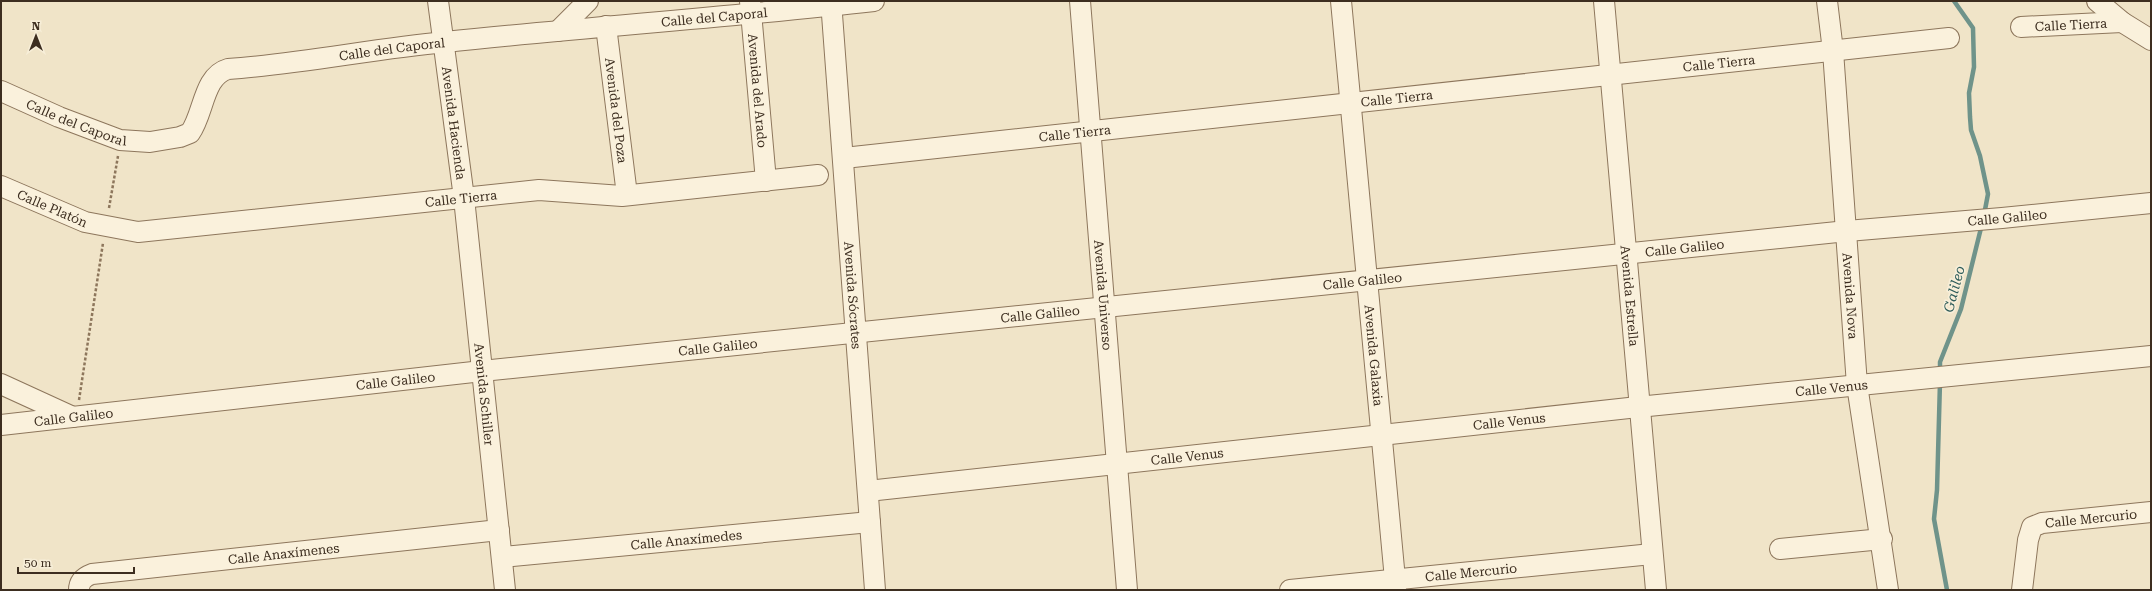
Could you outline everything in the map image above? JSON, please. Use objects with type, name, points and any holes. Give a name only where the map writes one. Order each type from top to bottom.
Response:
[{"type":"street","name":"Avenida Hacienda","points":[[438,1],[464,198]]},
{"type":"street","points":[[558,31],[588,1]]},
{"type":"street","name":"Calle del Caporal","points":[[1,91],[59,117],[120,140],[150,142],[180,137],[190,133],[213,80],[220,71],[443,42],[606,26],[750,8],[874,1]]},
{"type":"street","name":"Avenida Universo","points":[[1080,1],[1128,590]]},
{"type":"street","name":"Avenida Galaxia","points":[[1341,1],[1395,585]]},
{"type":"street","name":"Avenida Estrella","points":[[1604,1],[1638,407],[1656,590]]},
{"type":"street","name":"Avenida Nova","points":[[1827,1],[1833,51],[1847,230],[1857,386],[1882,539],[1888,590]]},
{"type":"street","points":[[2097,1],[2122,22],[2151,40]]},
{"type":"street","name":"Avenida Sócrates","points":[[832,3],[875,590]]},
{"type":"street","name":"Avenida del Arado","points":[[750,8],[766,180]]},
{"type":"street","name":"Calle Tierra","points":[[2021,27],[2122,22]]},
{"type":"street","name":"Avenida del Poza","points":[[606,26],[627,195]]},
{"type":"street","name":"Calle Tierra","points":[[844,158],[1949,38]]},
{"type":"street","name":"Calle Tierra","points":[[106,227],[138,232],[539,190],[627,195],[818,175]]},
{"type":"street","name":"Calle Platón","points":[[1,186],[73,217],[106,227]]},
{"type":"street","name":"Avenida Schiller","points":[[464,198],[505,590]]},
{"type":"street","name":"Calle Galileo","points":[[1,425],[482,371],[856,334],[1847,230],[2002,218],[2151,202]]},
{"type":"street","name":"Calle Venus","points":[[868,491],[1638,407],[1857,386],[1925,377],[2151,356]]},
{"type":"street","points":[[1,384],[75,417]]},
{"type":"street","name":"Calle Mercurio","points":[[2022,590],[2028,540],[2032,526],[2042,523],[2151,512]]},
{"type":"street","name":"Calle Anaxímedes","points":[[502,557],[870,522]]},
{"type":"street","name":"Calle Anaxímenes","points":[[79,590],[79,585],[82,579],[92,574],[499,530]]},
{"type":"street","points":[[1780,549],[1882,539]]},
{"type":"street","name":"Calle Mercurio","points":[[1290,590],[1395,585],[1652,554]]},
{"type":"path","points":[[75,417],[120,140]]},
{"type":"waterway","name":"Galileo","points":[[1954,1],[1973,28],[1974,67],[1969,93],[1970,117],[1971,130],[1980,156],[1988,194],[1984,215]]},
{"type":"waterway","name":"Galileo","points":[[1940,373],[1940,362],[1961,309],[1982,224]]},
{"type":"waterway","name":"Galileo","points":[[1940,382],[1937,490],[1934,519],[1947,590]]}]
